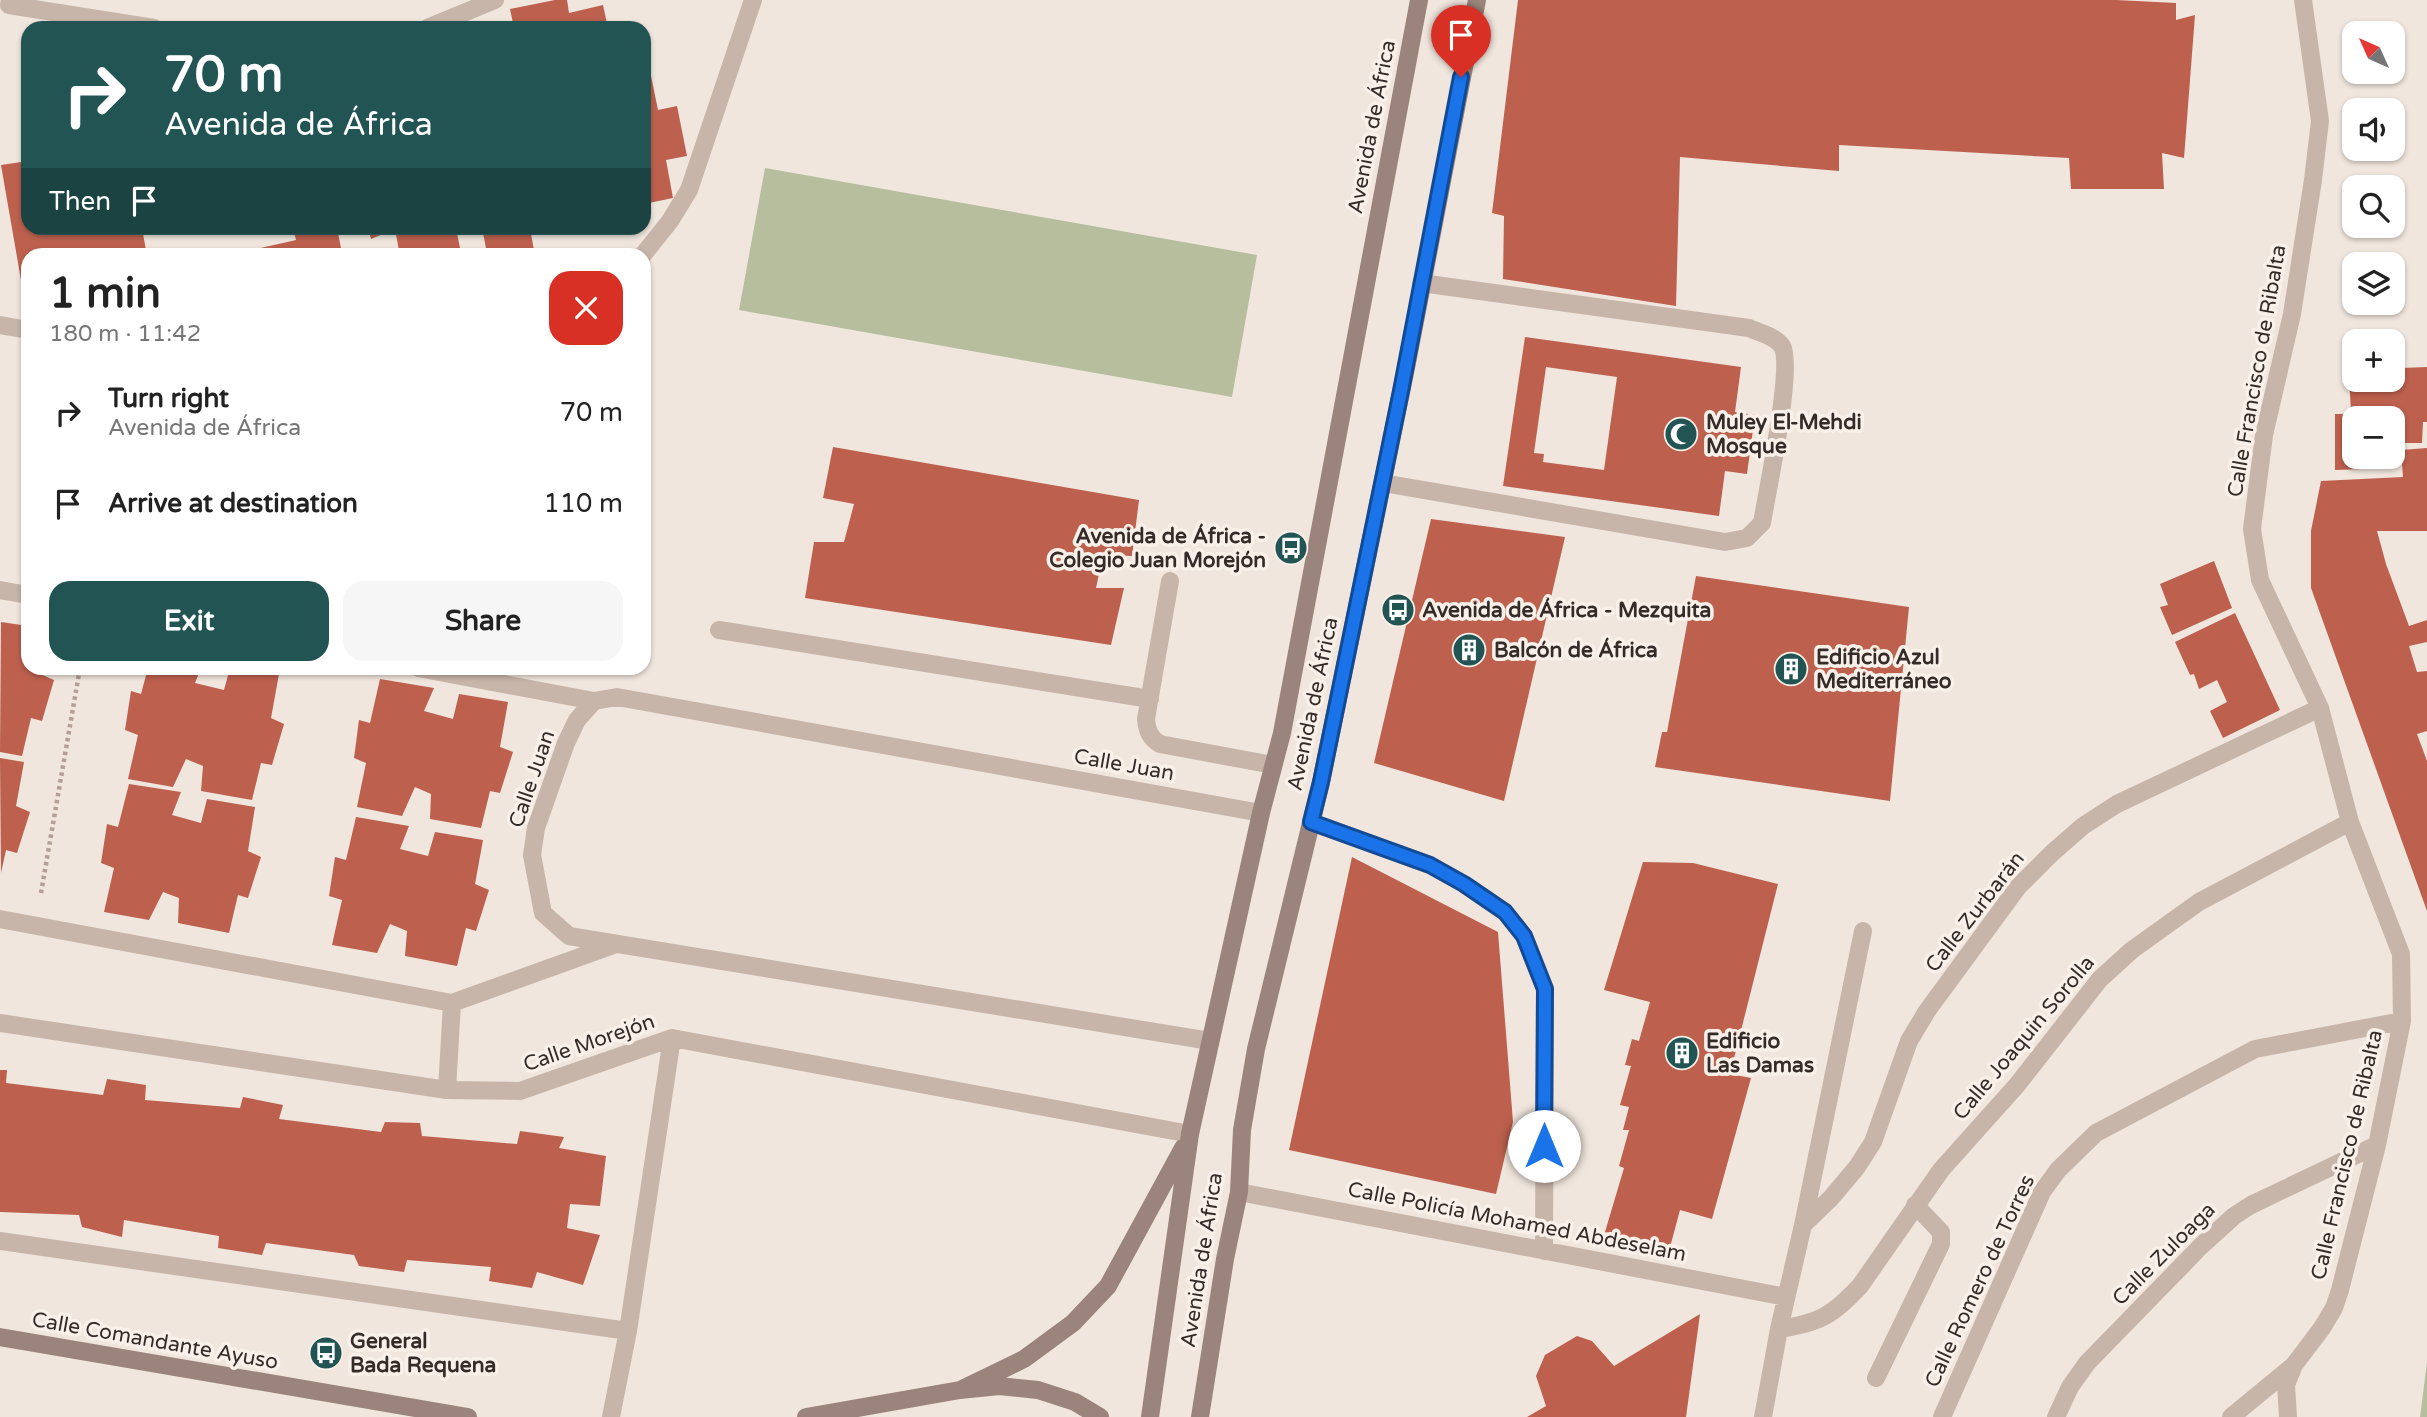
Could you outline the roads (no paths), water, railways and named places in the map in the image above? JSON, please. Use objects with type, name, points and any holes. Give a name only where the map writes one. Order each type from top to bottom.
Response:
[{"type":"main road","name":"Avenida de África","points":[[1150,1417],[1190,1134],[1261,813],[1282,733],[1419,0]]},
{"type":"main road","name":"Avenida de África","points":[[1199,1417],[1239,1192],[1242,1129],[1256,1049],[1321,782],[1383,483],[1477,0]]},
{"type":"main road","points":[[960,1390],[1024,1359],[1073,1322],[1108,1286],[1190,1134]]},
{"type":"main road","name":"Calle Comandante Ayuso","points":[[0,1337],[468,1417]]},
{"type":"main road","points":[[806,1417],[960,1390],[999,1386],[1038,1390],[1075,1402],[1100,1417]]},
{"type":"street","points":[[10,0],[9,5],[110,21]]},
{"type":"street","points":[[444,21],[495,0]]},
{"type":"street","points":[[648,248],[670,221],[689,190],[752,0]]},
{"type":"street","name":"Calle Francisco de Ribalta","points":[[2288,1417],[2286,1385],[2294,1365],[2334,1308],[2377,1145],[2402,1021],[2401,954],[2350,822],[2320,708],[2260,580],[2252,529],[2264,435],[2292,314],[2314,180],[2320,121],[2303,0]]},
{"type":"street","points":[[1383,483],[1725,542],[1746,538],[1762,523],[1786,375],[1783,348],[1773,337],[1749,328],[1421,283]]},
{"type":"street","points":[[0,325],[21,329]]},
{"type":"street","points":[[1170,581],[1146,719],[1147,730],[1153,740],[1160,744],[1273,765]]},
{"type":"street","points":[[0,590],[21,594]]},
{"type":"street","points":[[719,630],[1150,699]]},
{"type":"street","points":[[455,675],[594,701]]},
{"type":"street","name":"Calle Juan","points":[[1210,1041],[569,936],[543,913],[532,855],[536,828],[566,743],[577,720],[594,701],[617,697],[1261,813]]},
{"type":"street","name":"Calle Zurbarán","points":[[1802,1225],[1831,1198],[1857,1167],[1873,1142],[1909,1041],[1927,1011],[2018,887],[2052,853],[2083,827],[2117,804],[2320,708]]},
{"type":"street","points":[[1311,822],[1430,865],[1505,912],[1524,936],[1545,989],[1544,1251]]},
{"type":"street","name":"Calle Joaquin Sorolla","points":[[1779,1329],[1807,1325],[1828,1315],[1860,1286],[1941,1170],[2017,1085],[2099,979],[2132,950],[2199,902],[2350,822]]},
{"type":"street","points":[[0,919],[452,1003],[615,944]]},
{"type":"street","points":[[1763,1417],[1863,931]]},
{"type":"street","points":[[447,1090],[452,1003]]},
{"type":"street","name":"Calle Romero de Torres","points":[[1942,1417],[2042,1192],[2058,1170],[2096,1133],[2255,1049],[2402,1021]]},
{"type":"street","name":"Calle Morejón","points":[[0,1023],[447,1090],[520,1091],[672,1038],[1190,1134]]},
{"type":"street","points":[[611,1417],[628,1331],[672,1038]]},
{"type":"street","name":"Calle Zuloaga","points":[[2056,1417],[2070,1387],[2087,1363],[2219,1228],[2251,1205],[2377,1145]]},
{"type":"street","name":"Calle Policía Mohamed Abdeselam","points":[[1239,1192],[1786,1297]]},
{"type":"street","points":[[1876,1378],[1941,1244],[1941,1231],[1915,1205]]},
{"type":"street","points":[[0,1241],[628,1331]]},
{"type":"street","points":[[2231,1417],[2294,1365]]},
{"type":"place","name":"Muley El-Mehdi Mosque","points":[[1681,434]]},
{"type":"place","name":"Avenida de África - Colegio Juan Morejón","points":[[1291,548]]},
{"type":"place","name":"Avenida de África - Mezquita","points":[[1398,610]]},
{"type":"place","name":"Balcón de África","points":[[1469,650]]},
{"type":"place","name":"Edificio Azul Mediterráneo","points":[[1791,669]]},
{"type":"place","name":"Edificio Las Damas","points":[[1682,1053]]},
{"type":"place","name":"General Bada Requena","points":[[326,1353]]}]
